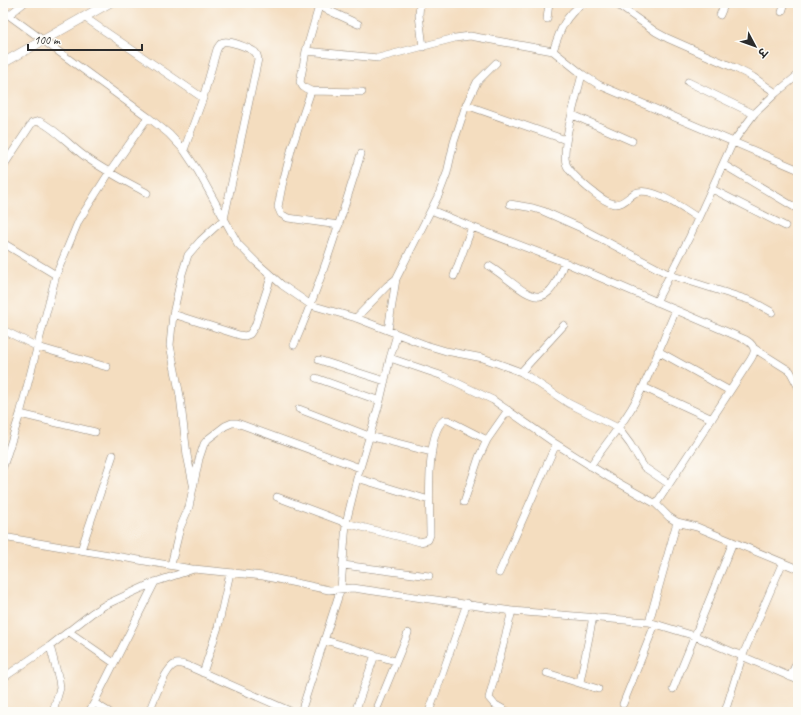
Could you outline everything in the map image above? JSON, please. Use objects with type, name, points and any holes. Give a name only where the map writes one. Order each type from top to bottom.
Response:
[{"type":"main road","points":[[3,63],[109,3]]},
{"type":"street","points":[[24,3],[6,13],[169,134],[184,150],[198,171],[238,244],[271,277],[311,305],[356,318],[439,349],[483,358],[521,372],[568,403],[618,428],[644,467],[669,484]]},
{"type":"street","points":[[420,3],[419,15],[423,47]]},
{"type":"street","points":[[547,19],[549,3]]},
{"type":"street","points":[[553,51],[565,21],[569,15],[584,3]]},
{"type":"street","points":[[615,3],[656,32],[735,68],[776,93]]},
{"type":"street","points":[[720,14],[725,3]]},
{"type":"street","points":[[782,12],[785,3]]},
{"type":"street","points":[[358,24],[320,4],[306,51],[300,82],[302,87],[311,91],[362,92]]},
{"type":"street","points":[[84,17],[203,98]]},
{"type":"street","points":[[306,51],[378,58],[455,38],[470,36],[553,51],[582,74],[599,85],[797,169]]},
{"type":"street","points":[[184,150],[203,98],[215,54],[220,44],[223,42],[233,43],[255,52],[258,55],[258,59],[224,219],[200,241],[188,255],[173,314],[170,345],[180,396],[187,455],[193,484]]},
{"type":"street","points":[[388,330],[396,279],[439,194],[447,173],[454,142],[466,106],[477,82],[496,63]]},
{"type":"street","points":[[582,74],[566,140],[565,161],[567,166],[579,180],[602,199],[608,202],[617,204],[622,203],[635,193],[648,191],[660,196],[698,218]]},
{"type":"street","points":[[656,302],[724,165],[733,142],[754,114],[798,74]]},
{"type":"street","points":[[688,82],[754,114]]},
{"type":"street","points":[[311,91],[292,147],[278,207],[281,214],[288,218],[339,225]]},
{"type":"street","points":[[466,106],[566,140]]},
{"type":"street","points":[[572,115],[632,141]]},
{"type":"street","points":[[3,467],[20,414],[56,275],[79,220],[109,173],[148,118]]},
{"type":"street","points":[[3,165],[29,126],[35,121],[39,121],[55,130],[81,153],[109,173],[147,193]]},
{"type":"street","points":[[294,345],[311,305],[339,225],[361,154]]},
{"type":"street","points":[[724,165],[796,208]]},
{"type":"street","points":[[712,189],[785,226]]},
{"type":"street","points":[[510,204],[533,208],[579,227],[670,275],[752,301],[772,312]]},
{"type":"street","points":[[431,210],[564,262],[746,340],[754,346],[755,349],[790,371],[798,386]]},
{"type":"street","points":[[454,276],[472,227]]},
{"type":"street","points":[[3,243],[56,275]]},
{"type":"street","points":[[489,266],[523,290],[541,296],[545,295],[556,284],[564,262]]},
{"type":"street","points":[[173,314],[246,336],[250,334],[255,326],[271,277]]},
{"type":"street","points":[[356,318],[387,286],[396,279]]},
{"type":"street","points":[[590,466],[625,418],[643,387],[676,310]]},
{"type":"street","points":[[521,372],[564,325]]},
{"type":"street","points":[[3,330],[38,347],[107,367]]},
{"type":"street","points":[[301,712],[341,588],[346,523],[397,334]]},
{"type":"street","points":[[656,504],[749,362],[755,349]]},
{"type":"street","points":[[658,351],[730,391]]},
{"type":"street","points":[[390,358],[443,376],[493,400],[590,466],[656,504],[669,517],[677,522],[697,527],[798,570]]},
{"type":"street","points":[[319,360],[385,382]]},
{"type":"street","points":[[316,378],[380,401]]},
{"type":"street","points":[[643,387],[712,419]]},
{"type":"street","points":[[299,409],[369,436],[432,452]]},
{"type":"street","points":[[464,502],[479,457],[487,440],[508,410]]},
{"type":"street","points":[[20,414],[95,432]]},
{"type":"street","points":[[277,497],[346,523],[420,542],[427,541],[430,535],[429,500],[432,452],[436,432],[440,422],[444,420],[458,425],[487,440]]},
{"type":"street","points":[[171,565],[180,528],[189,507],[193,484],[204,444],[216,433],[232,423],[247,426],[360,468]]},
{"type":"street","points":[[499,573],[556,444]]},
{"type":"street","points":[[81,550],[114,455]]},
{"type":"street","points":[[357,478],[429,500]]},
{"type":"street","points":[[623,704],[652,623],[677,522]]},
{"type":"street","points":[[3,537],[194,569],[263,576],[328,590],[353,588],[512,610],[652,623],[695,636],[798,680]]},
{"type":"street","points":[[673,689],[733,542]]},
{"type":"street","points":[[725,712],[742,657],[782,564]]},
{"type":"street","points":[[343,565],[428,576]]},
{"type":"street","points":[[3,678],[50,646],[92,613],[105,605],[155,582],[194,569]]},
{"type":"street","points":[[203,673],[218,627],[230,573]]},
{"type":"street","points":[[90,712],[155,582]]},
{"type":"street","points":[[429,712],[467,603]]},
{"type":"street","points":[[508,712],[494,704],[489,698],[512,610]]},
{"type":"street","points":[[580,682],[593,617]]},
{"type":"street","points":[[68,631],[114,663]]},
{"type":"street","points":[[378,706],[395,661],[408,633]]},
{"type":"street","points":[[325,640],[395,661]]},
{"type":"street","points":[[50,646],[60,680],[58,697],[53,712]]},
{"type":"street","points":[[355,712],[375,655]]},
{"type":"street","points":[[790,677],[798,660]]},
{"type":"street","points":[[149,712],[166,673],[171,666],[178,663],[292,712]]},
{"type":"street","points":[[547,673],[580,682],[598,689]]},
{"type":"street","points":[[94,703],[109,712]]}]
